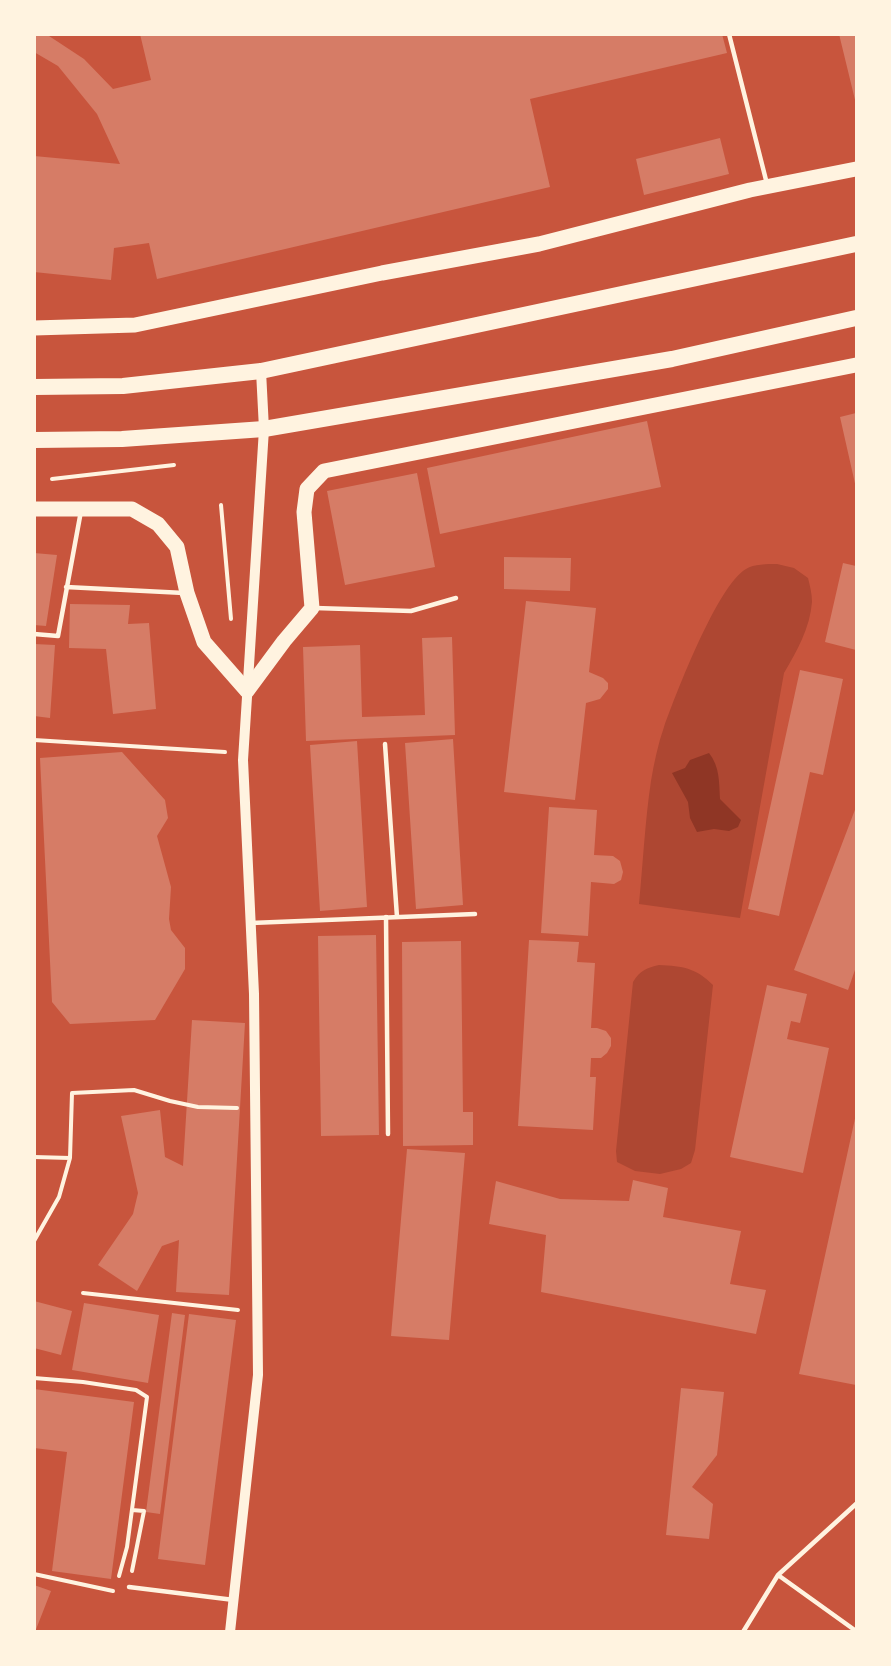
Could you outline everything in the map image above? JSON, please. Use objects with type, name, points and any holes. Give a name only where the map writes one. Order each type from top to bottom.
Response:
[{"type":"highway","points":[[34,387],[123,386],[261,371],[856,244]]},
{"type":"highway","points":[[34,440],[122,439],[264,429],[672,359],[856,318]]},
{"type":"main road","points":[[34,328],[135,325],[382,273],[539,244],[768,186],[856,169]]},
{"type":"main road","points":[[34,509],[132,509],[158,524],[177,547],[187,593],[204,642],[247,691],[312,608],[304,512],[307,489],[324,471],[856,365]]},
{"type":"street","points":[[230,1632],[258,1375],[254,994],[244,753],[264,429],[261,371]]},
{"type":"lane","points":[[729,34],[768,186]]},
{"type":"lane","points":[[34,634],[58,636],[81,509]]},
{"type":"lane","points":[[66,587],[187,593]]},
{"type":"lane","points":[[312,608],[411,611],[456,598]]},
{"type":"lane","points":[[386,744],[397,917]]},
{"type":"lane","points":[[250,923],[475,914]]},
{"type":"lane","points":[[386,917],[388,1134]]},
{"type":"lane","points":[[743,1632],[778,1575],[856,1504]]},
{"type":"lane","points":[[778,1575],[856,1631]]},
{"type":"lane","points":[[129,1587],[234,1600]]},
{"type":"path","points":[[52,479],[174,465]]},
{"type":"path","points":[[221,505],[232,627]]},
{"type":"path","points":[[34,740],[244,753]]},
{"type":"path","points":[[34,1241],[59,1197],[70,1158],[72,1093],[134,1090],[198,1107],[256,1108]]},
{"type":"path","points":[[34,1157],[70,1158]]},
{"type":"path","points":[[83,1293],[257,1312]]},
{"type":"path","points":[[34,1378],[136,1390],[147,1397],[128,1547],[117,1580]]},
{"type":"path","points":[[129,1587],[144,1511],[132,1510]]},
{"type":"path","points":[[34,1574],[114,1591]]},
{"type":"shaded area","points":[[777,564],[794,568],[808,578],[812,602],[811,612],[806,630],[784,673],[740,918],[639,904],[652,774],[662,733],[678,691],[710,618],[735,579],[749,567]]},
{"type":"shaded area","points":[[709,753],[717,769],[720,799],[741,820],[738,827],[729,831],[714,829],[697,832],[690,818],[688,802],[672,773],[685,768],[690,760]]},
{"type":"shaded area","points":[[659,965],[689,969],[713,985],[695,1150],[691,1163],[681,1169],[660,1174],[635,1171],[617,1162],[616,1151],[633,982],[644,970]]},
{"type":"building","points":[[34,34],[46,34],[84,59],[113,89],[151,80],[140,34],[722,34],[727,53],[530,99],[550,187],[157,279],[149,243],[114,248],[111,280],[34,272],[34,156],[120,164],[97,114],[58,66],[34,52]]},
{"type":"building","points":[[839,34],[856,34],[856,104]]},
{"type":"building","points":[[720,138],[729,174],[644,195],[636,159]]},
{"type":"building","points":[[856,413],[856,488],[840,417]]},
{"type":"building","points":[[647,421],[661,487],[440,534],[427,468]]},
{"type":"building","points":[[417,473],[435,567],[345,585],[327,491]]},
{"type":"building","points":[[34,553],[57,555],[46,626],[34,625]]},
{"type":"building","points":[[504,557],[571,558],[570,591],[504,589]]},
{"type":"building","points":[[843,563],[856,566],[856,650],[825,642]]},
{"type":"building","points":[[526,601],[596,608],[589,672],[603,678],[608,683],[608,689],[600,699],[586,703],[575,800],[504,792]]},
{"type":"building","points":[[70,604],[130,605],[128,624],[149,623],[156,709],[113,714],[106,649],[69,648]]},
{"type":"building","points":[[452,637],[455,735],[306,741],[303,647],[360,645],[362,717],[425,715],[422,638]]},
{"type":"building","points":[[34,644],[55,645],[50,718],[34,716]]},
{"type":"building","points":[[800,670],[843,679],[823,775],[810,772],[779,916],[748,909]]},
{"type":"building","points":[[453,739],[463,905],[416,909],[405,743]]},
{"type":"building","points":[[357,741],[367,907],[320,911],[310,745]]},
{"type":"building","points":[[122,752],[165,800],[168,818],[157,836],[171,887],[169,919],[171,930],[185,948],[185,969],[155,1020],[70,1024],[52,1002],[40,758]]},
{"type":"building","points":[[549,807],[597,810],[594,855],[613,856],[620,861],[623,872],[621,880],[614,884],[591,882],[588,936],[541,933]]},
{"type":"building","points":[[856,807],[856,967],[848,990],[794,970]]},
{"type":"building","points":[[376,935],[379,1135],[321,1136],[318,936]]},
{"type":"building","points":[[529,940],[579,942],[577,962],[595,963],[591,1028],[606,1031],[611,1038],[611,1046],[601,1058],[591,1058],[590,1077],[596,1077],[593,1130],[518,1126]]},
{"type":"building","points":[[461,941],[463,1112],[473,1112],[473,1145],[403,1146],[402,942]]},
{"type":"building","points":[[767,985],[807,994],[800,1023],[791,1021],[787,1039],[829,1048],[803,1173],[730,1157]]},
{"type":"building","points":[[192,1020],[245,1023],[229,1295],[176,1292],[179,1240],[162,1246],[137,1291],[98,1265],[133,1214],[138,1193],[121,1116],[160,1110],[165,1157],[183,1166]]},
{"type":"building","points":[[856,1114],[856,1385],[799,1374]]},
{"type":"building","points":[[407,1149],[465,1153],[449,1340],[391,1336]]},
{"type":"building","points":[[633,1180],[668,1188],[663,1217],[741,1231],[730,1284],[766,1290],[756,1334],[541,1292],[546,1235],[489,1224],[496,1181],[560,1199],[629,1201]]},
{"type":"building","points":[[34,1301],[72,1311],[61,1355],[34,1348]]},
{"type":"building","points":[[84,1303],[159,1315],[148,1383],[72,1370]]},
{"type":"building","points":[[172,1313],[185,1315],[160,1514],[146,1512]]},
{"type":"building","points":[[189,1314],[236,1320],[205,1565],[158,1559]]},
{"type":"building","points":[[681,1388],[724,1392],[717,1455],[692,1487],[713,1504],[709,1539],[666,1535]]},
{"type":"building","points":[[34,1389],[134,1402],[111,1579],[52,1571],[67,1452],[34,1448]]},
{"type":"building","points":[[34,1585],[51,1591],[35,1632],[34,1632]]}]
